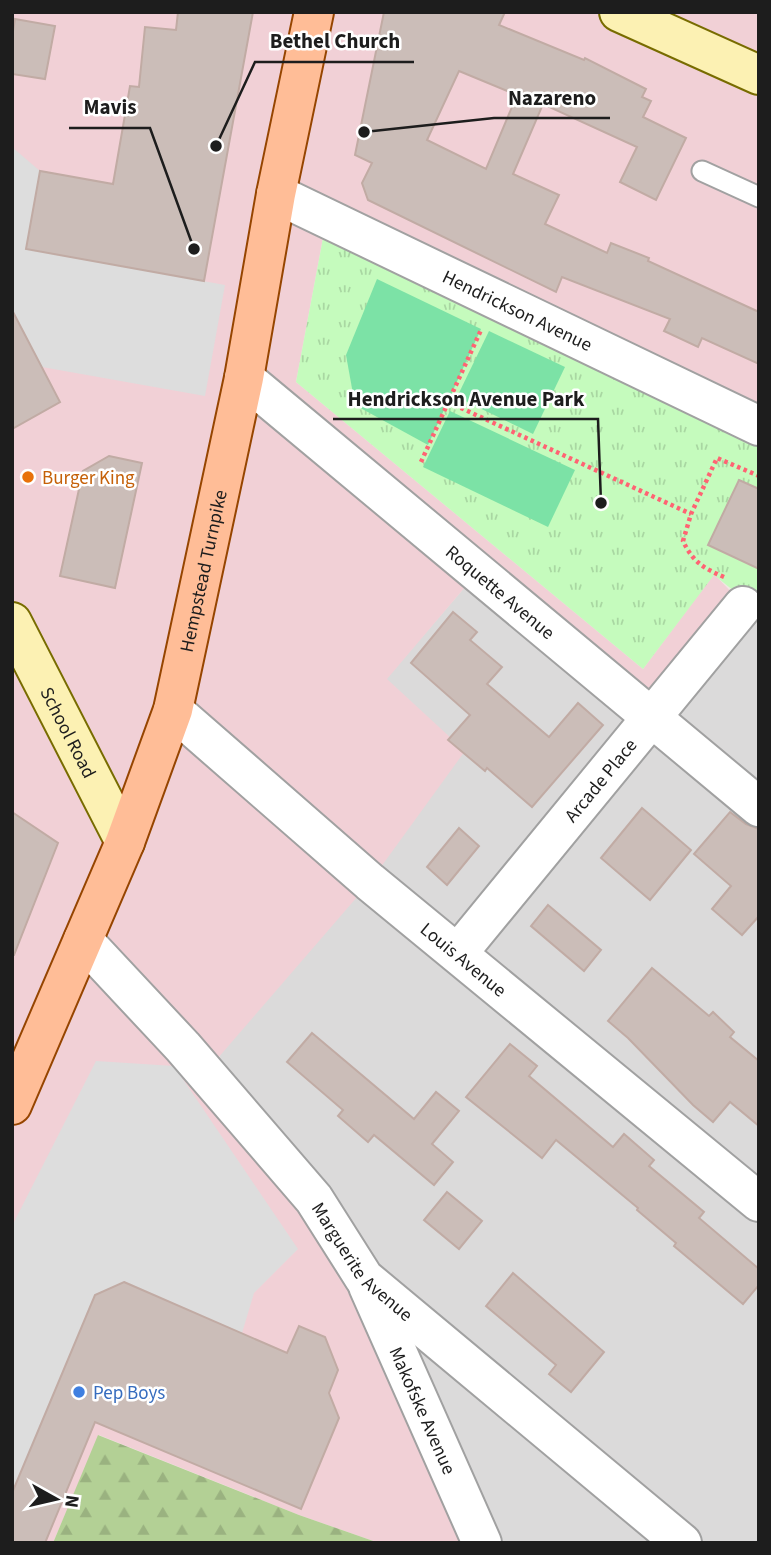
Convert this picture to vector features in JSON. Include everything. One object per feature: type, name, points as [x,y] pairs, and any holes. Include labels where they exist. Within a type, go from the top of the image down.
[{"type":"main road","name":"Hempstead Turnpike","points":[[12,1105],[125,842],[173,710],[244,379],[276,194],[314,12]]},
{"type":"main road","points":[[619,12],[759,75]]},
{"type":"main road","name":"School Road","points":[[12,622],[125,842]]},
{"type":"street","name":"Hendrickson Avenue","points":[[276,194],[759,426]]},
{"type":"street","name":"Roquette Avenue","points":[[244,379],[759,807]]},
{"type":"street","name":"Arcade Place","points":[[458,953],[652,718],[738,593]]},
{"type":"street","name":"Louis Avenue","points":[[173,710],[370,882],[759,1202]]},
{"type":"street","name":"Marguerite Avenue","points":[[83,940],[183,1047],[314,1199],[364,1278],[682,1543]]},
{"type":"street","name":"Makofske Avenue","points":[[364,1278],[482,1543]]},
{"type":"lane","points":[[702,171],[759,197]]},
{"type":"path","points":[[421,462],[495,300]]},
{"type":"path","points":[[448,402],[691,514]]},
{"type":"path","points":[[738,593],[691,557],[683,541],[691,514],[717,458],[759,475]]},
{"type":"shaded area","points":[[12,12],[759,12],[759,432],[323,238],[296,382],[643,669],[714,574],[758,620],[652,718],[477,573],[387,679],[465,751],[370,882],[205,1073],[364,1278],[482,1543],[379,1543],[299,1515],[99,1435],[53,1543],[12,1543]]},
{"type":"shaded area","points":[[12,147],[40,171],[26,249],[225,285],[205,396],[42,367],[12,311]]},
{"type":"shaded area","points":[[477,573],[658,713],[759,619],[759,1543],[482,1543],[205,1073],[219,1058],[386,679]]},
{"type":"shaded area","points":[[96,1061],[174,1066],[298,1249],[254,1293],[242,1333],[124,1282],[95,1295],[12,1493],[12,1226]]},
{"type":"green space","points":[[351,228],[759,432],[759,611],[714,575],[643,669],[296,382],[323,238]]},
{"type":"green space","points":[[377,279],[481,329],[428,445],[355,405],[346,355]]},
{"type":"green space","points":[[489,331],[565,367],[533,434],[457,397]]},
{"type":"green space","points":[[450,411],[575,470],[548,527],[423,467]]},
{"type":"green space","points":[[98,1435],[299,1515],[379,1543],[53,1543]]},
{"type":"building","points":[[178,12],[253,12],[204,281],[26,249],[40,171],[113,184],[130,86],[139,87],[145,27],[176,30]]},
{"type":"building","points":[[384,12],[505,12],[499,25],[584,60],[585,58],[646,89],[642,97],[651,101],[643,117],[686,138],[656,200],[620,182],[637,147],[543,104],[513,174],[559,195],[545,224],[607,253],[611,243],[649,258],[648,261],[759,312],[759,364],[702,338],[698,347],[664,331],[670,319],[562,277],[556,292],[368,200],[362,183],[372,163],[355,155]],"holes":[[[459,71],[517,95],[486,169],[427,140]]]},
{"type":"building","points":[[15,19],[55,26],[45,79],[12,74]]},
{"type":"building","points":[[12,310],[60,402],[12,429]]},
{"type":"building","points":[[109,456],[142,463],[115,588],[60,576],[83,471]]},
{"type":"building","points":[[739,480],[759,489],[759,569],[708,545]]},
{"type":"building","points":[[453,612],[477,632],[470,640],[502,667],[487,684],[549,737],[578,703],[603,725],[532,807],[487,768],[485,771],[448,740],[470,715],[411,663]]},
{"type":"building","points":[[642,808],[691,850],[650,900],[601,858]]},
{"type":"building","points":[[12,812],[58,843],[14,955],[12,955]]},
{"type":"building","points":[[730,812],[746,824],[759,829],[759,916],[742,935],[712,909],[731,886],[694,854]]},
{"type":"building","points":[[459,828],[479,846],[447,885],[427,867]]},
{"type":"building","points":[[548,905],[601,950],[584,971],[531,926]]},
{"type":"building","points":[[652,968],[709,1016],[713,1012],[734,1032],[730,1037],[759,1061],[759,1126],[730,1102],[713,1122],[608,1021]]},
{"type":"building","points":[[312,1033],[414,1119],[436,1092],[459,1111],[432,1144],[453,1162],[434,1185],[374,1135],[368,1142],[338,1116],[343,1110],[287,1062]]},
{"type":"building","points":[[510,1044],[537,1066],[529,1076],[613,1147],[624,1134],[654,1160],[649,1166],[704,1212],[699,1218],[759,1269],[759,1285],[743,1304],[674,1246],[676,1243],[637,1210],[638,1208],[556,1140],[542,1158],[466,1097]]},
{"type":"building","points":[[447,1192],[482,1221],[459,1249],[424,1220]]},
{"type":"building","points":[[513,1273],[604,1352],[571,1392],[549,1374],[556,1365],[486,1306]]},
{"type":"building","points":[[124,1282],[287,1353],[299,1326],[325,1337],[338,1370],[329,1393],[339,1418],[301,1509],[95,1422],[45,1543],[12,1543],[12,1493],[95,1295]]},
{"type":"place","name":"Nazareno","points":[[364,132]]},
{"type":"place","name":"Bethel Church","points":[[216,146]]},
{"type":"place","name":"Mavis","points":[[194,249]]},
{"type":"place","name":"Burger King","points":[[28,477]]},
{"type":"place","name":"Hendrickson Avenue Park","points":[[601,503]]},
{"type":"place","name":"Pep Boys","points":[[79,1392]]}]
